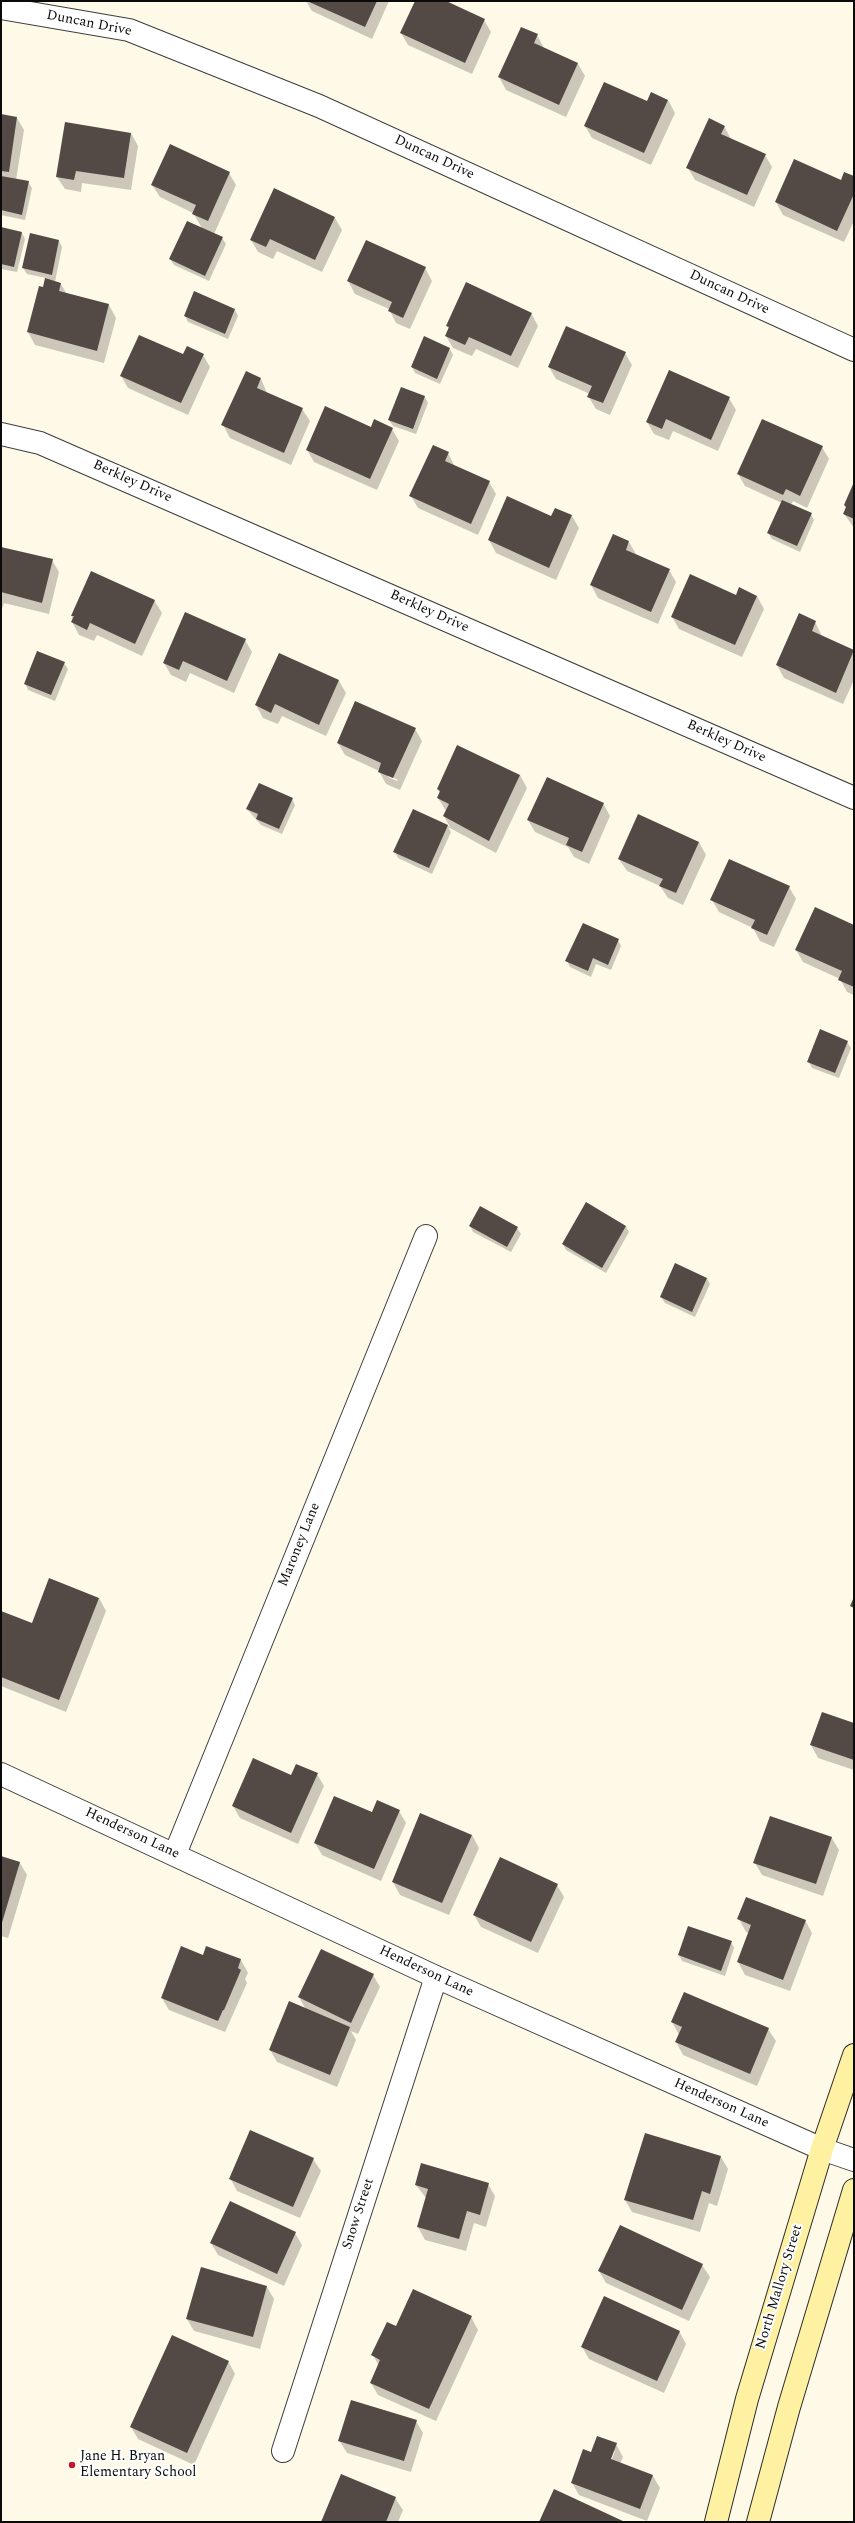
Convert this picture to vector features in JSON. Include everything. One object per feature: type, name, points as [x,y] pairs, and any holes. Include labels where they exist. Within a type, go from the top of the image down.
[{"type":"main road","name":"North Mallory Street","points":[[716,2522],[747,2399],[822,2149],[854,2055]]},
{"type":"main road","points":[[758,2522],[789,2407],[854,2190]]},
{"type":"street","name":"Duncan Drive","points":[[1,8],[129,30],[305,100],[854,350]]},
{"type":"street","name":"Berkley Drive","points":[[1,434],[40,443],[854,798]]},
{"type":"street","name":"Maroney Lane","points":[[175,1854],[426,1236]]},
{"type":"street","name":"Henderson Lane","points":[[1,1774],[436,1977],[822,2149],[854,2160]]},
{"type":"street","name":"Snow Street","points":[[283,2451],[436,1977]]},
{"type":"building","points":[[307,1],[377,1],[365,27]]},
{"type":"building","points":[[415,1],[446,1],[485,19],[465,63],[400,33]]},
{"type":"building","points":[[521,27],[538,34],[534,43],[578,63],[559,105],[498,77]]},
{"type":"building","points":[[604,82],[647,101],[651,92],[668,100],[644,153],[584,126]]},
{"type":"building","points":[[1,114],[17,117],[9,172],[1,171]]},
{"type":"building","points":[[709,118],[725,126],[721,134],[766,154],[747,195],[686,168]]},
{"type":"building","points":[[65,122],[131,133],[124,178],[76,171],[74,180],[56,177]]},
{"type":"building","points":[[170,144],[230,172],[208,221],[192,214],[196,205],[151,185]]},
{"type":"building","points":[[794,159],[841,180],[844,172],[854,176],[854,194],[837,231],[775,202]]},
{"type":"building","points":[[1,176],[29,181],[22,215],[1,210]]},
{"type":"building","points":[[274,188],[335,217],[315,260],[270,239],[266,247],[250,240]]},
{"type":"building","points":[[187,221],[223,237],[205,276],[169,259]]},
{"type":"building","points":[[1,227],[22,232],[14,267],[1,264]]},
{"type":"building","points":[[30,233],[59,240],[52,275],[22,268]]},
{"type":"building","points":[[366,240],[426,267],[403,318],[388,311],[392,302],[347,281]]},
{"type":"building","points":[[45,278],[61,283],[59,291],[109,304],[97,351],[27,332],[39,286],[43,287]]},
{"type":"building","points":[[466,282],[532,313],[511,356],[469,337],[465,345],[445,336],[449,327],[446,326]]},
{"type":"building","points":[[194,291],[235,309],[225,334],[184,316]]},
{"type":"building","points":[[566,326],[626,352],[603,403],[587,397],[592,386],[548,367]]},
{"type":"building","points":[[139,335],[183,354],[187,346],[204,354],[181,403],[120,376]]},
{"type":"building","points":[[424,336],[450,348],[437,379],[411,367]]},
{"type":"building","points":[[669,370],[730,397],[711,440],[666,419],[662,429],[646,422]]},
{"type":"building","points":[[246,371],[261,378],[257,388],[303,408],[284,453],[221,425]]},
{"type":"building","points":[[401,387],[425,396],[413,429],[388,420]]},
{"type":"building","points":[[325,406],[371,427],[374,419],[393,428],[370,479],[306,450]]},
{"type":"building","points":[[762,419],[823,446],[800,496],[786,489],[783,495],[737,474]]},
{"type":"building","points":[[433,445],[449,452],[445,461],[490,481],[471,524],[409,496]]},
{"type":"building","points":[[854,482],[854,519],[843,514],[846,507],[844,505]]},
{"type":"building","points":[[507,496],[551,516],[555,508],[572,515],[549,568],[488,540]]},
{"type":"building","points":[[782,500],[812,513],[797,546],[767,533]]},
{"type":"building","points":[[613,534],[629,541],[626,550],[670,569],[651,612],[590,585]]},
{"type":"building","points":[[1,547],[53,559],[42,603],[1,592]]},
{"type":"building","points":[[91,571],[155,600],[135,644],[90,623],[87,630],[71,622],[74,616],[71,616]]},
{"type":"building","points":[[690,574],[736,595],[739,587],[757,596],[735,645],[671,617]]},
{"type":"building","points":[[185,612],[246,639],[227,681],[183,661],[179,670],[163,663]]},
{"type":"building","points":[[799,613],[816,621],[812,631],[854,650],[836,693],[776,665]]},
{"type":"building","points":[[37,651],[65,662],[51,695],[24,684]]},
{"type":"building","points":[[279,653],[339,680],[319,725],[275,704],[271,713],[255,705]]},
{"type":"building","points":[[355,701],[416,728],[393,778],[378,772],[381,763],[337,743]]},
{"type":"building","points":[[457,745],[520,775],[489,841],[443,816],[449,804],[437,798],[440,791],[437,789]]},
{"type":"building","points":[[547,777],[604,803],[582,852],[566,845],[569,838],[527,820]]},
{"type":"building","points":[[259,783],[293,798],[279,829],[256,819],[258,814],[246,809]]},
{"type":"building","points":[[413,809],[448,825],[429,868],[393,852]]},
{"type":"building","points":[[638,814],[699,842],[676,893],[659,886],[663,879],[618,859]]},
{"type":"building","points":[[729,859],[790,886],[767,935],[751,928],[755,920],[710,900]]},
{"type":"building","points":[[815,907],[854,925],[854,987],[838,980],[842,971],[795,950]]},
{"type":"building","points":[[583,923],[619,939],[608,965],[593,958],[588,971],[565,961]]},
{"type":"building","points":[[820,1029],[848,1041],[835,1073],[807,1062]]},
{"type":"building","points":[[586,1202],[626,1226],[602,1268],[562,1244]]},
{"type":"building","points":[[480,1206],[518,1227],[507,1247],[469,1226]]},
{"type":"building","points":[[675,1263],[707,1278],[692,1312],[660,1297]]},
{"type":"building","points":[[49,1578],[99,1598],[59,1700],[1,1677],[1,1611],[32,1623]]},
{"type":"building","points":[[854,1597],[854,1608],[850,1606]]},
{"type":"building","points":[[822,1712],[854,1723],[854,1760],[810,1745]]},
{"type":"building","points":[[253,1758],[291,1775],[296,1764],[318,1773],[291,1833],[232,1806]]},
{"type":"building","points":[[334,1796],[372,1812],[377,1800],[400,1810],[374,1869],[314,1843]]},
{"type":"building","points":[[420,1813],[472,1835],[442,1903],[392,1882]]},
{"type":"building","points":[[770,1816],[832,1837],[816,1884],[753,1863]]},
{"type":"building","points":[[1,1856],[20,1862],[1,1926]]},
{"type":"building","points":[[500,1857],[558,1884],[531,1942],[473,1915]]},
{"type":"building","points":[[746,1897],[806,1920],[783,1980],[737,1962],[751,1925],[737,1919]]},
{"type":"building","points":[[688,1926],[732,1941],[721,1971],[678,1955]]},
{"type":"building","points":[[181,1946],[203,1955],[206,1946],[241,1959],[238,1968],[241,1970],[218,2021],[161,1998]]},
{"type":"building","points":[[321,1949],[374,1974],[351,2023],[298,1997]]},
{"type":"building","points":[[684,1992],[769,2028],[750,2074],[675,2042],[682,2027],[671,2022]]},
{"type":"building","points":[[289,2001],[350,2027],[330,2075],[269,2050]]},
{"type":"building","points":[[250,2130],[314,2158],[293,2207],[229,2179]]},
{"type":"building","points":[[645,2133],[721,2156],[710,2194],[702,2191],[693,2220],[624,2200]]},
{"type":"building","points":[[421,2163],[489,2183],[480,2215],[467,2211],[459,2239],[417,2227],[428,2189],[415,2185]]},
{"type":"building","points":[[230,2201],[296,2232],[277,2274],[210,2243]]},
{"type":"building","points":[[620,2225],[703,2264],[682,2310],[598,2271]]},
{"type":"building","points":[[201,2267],[267,2286],[253,2337],[186,2319]]},
{"type":"building","points":[[413,2289],[472,2316],[429,2409],[370,2383],[380,2360],[371,2355],[387,2322],[396,2326]]},
{"type":"building","points":[[604,2296],[680,2331],[657,2381],[581,2347]]},
{"type":"building","points":[[172,2335],[229,2361],[187,2453],[130,2427]]},
{"type":"building","points":[[351,2400],[417,2420],[404,2461],[338,2441]]},
{"type":"building","points":[[597,2436],[617,2443],[611,2459],[653,2475],[640,2509],[571,2483],[583,2449],[591,2452]]},
{"type":"building","points":[[341,2474],[396,2497],[386,2522],[321,2522]]},
{"type":"building","points":[[554,2489],[625,2522],[539,2522]]},
{"type":"place","name":"Jane H. Bryan Elementary School","points":[[72,2465]]}]
